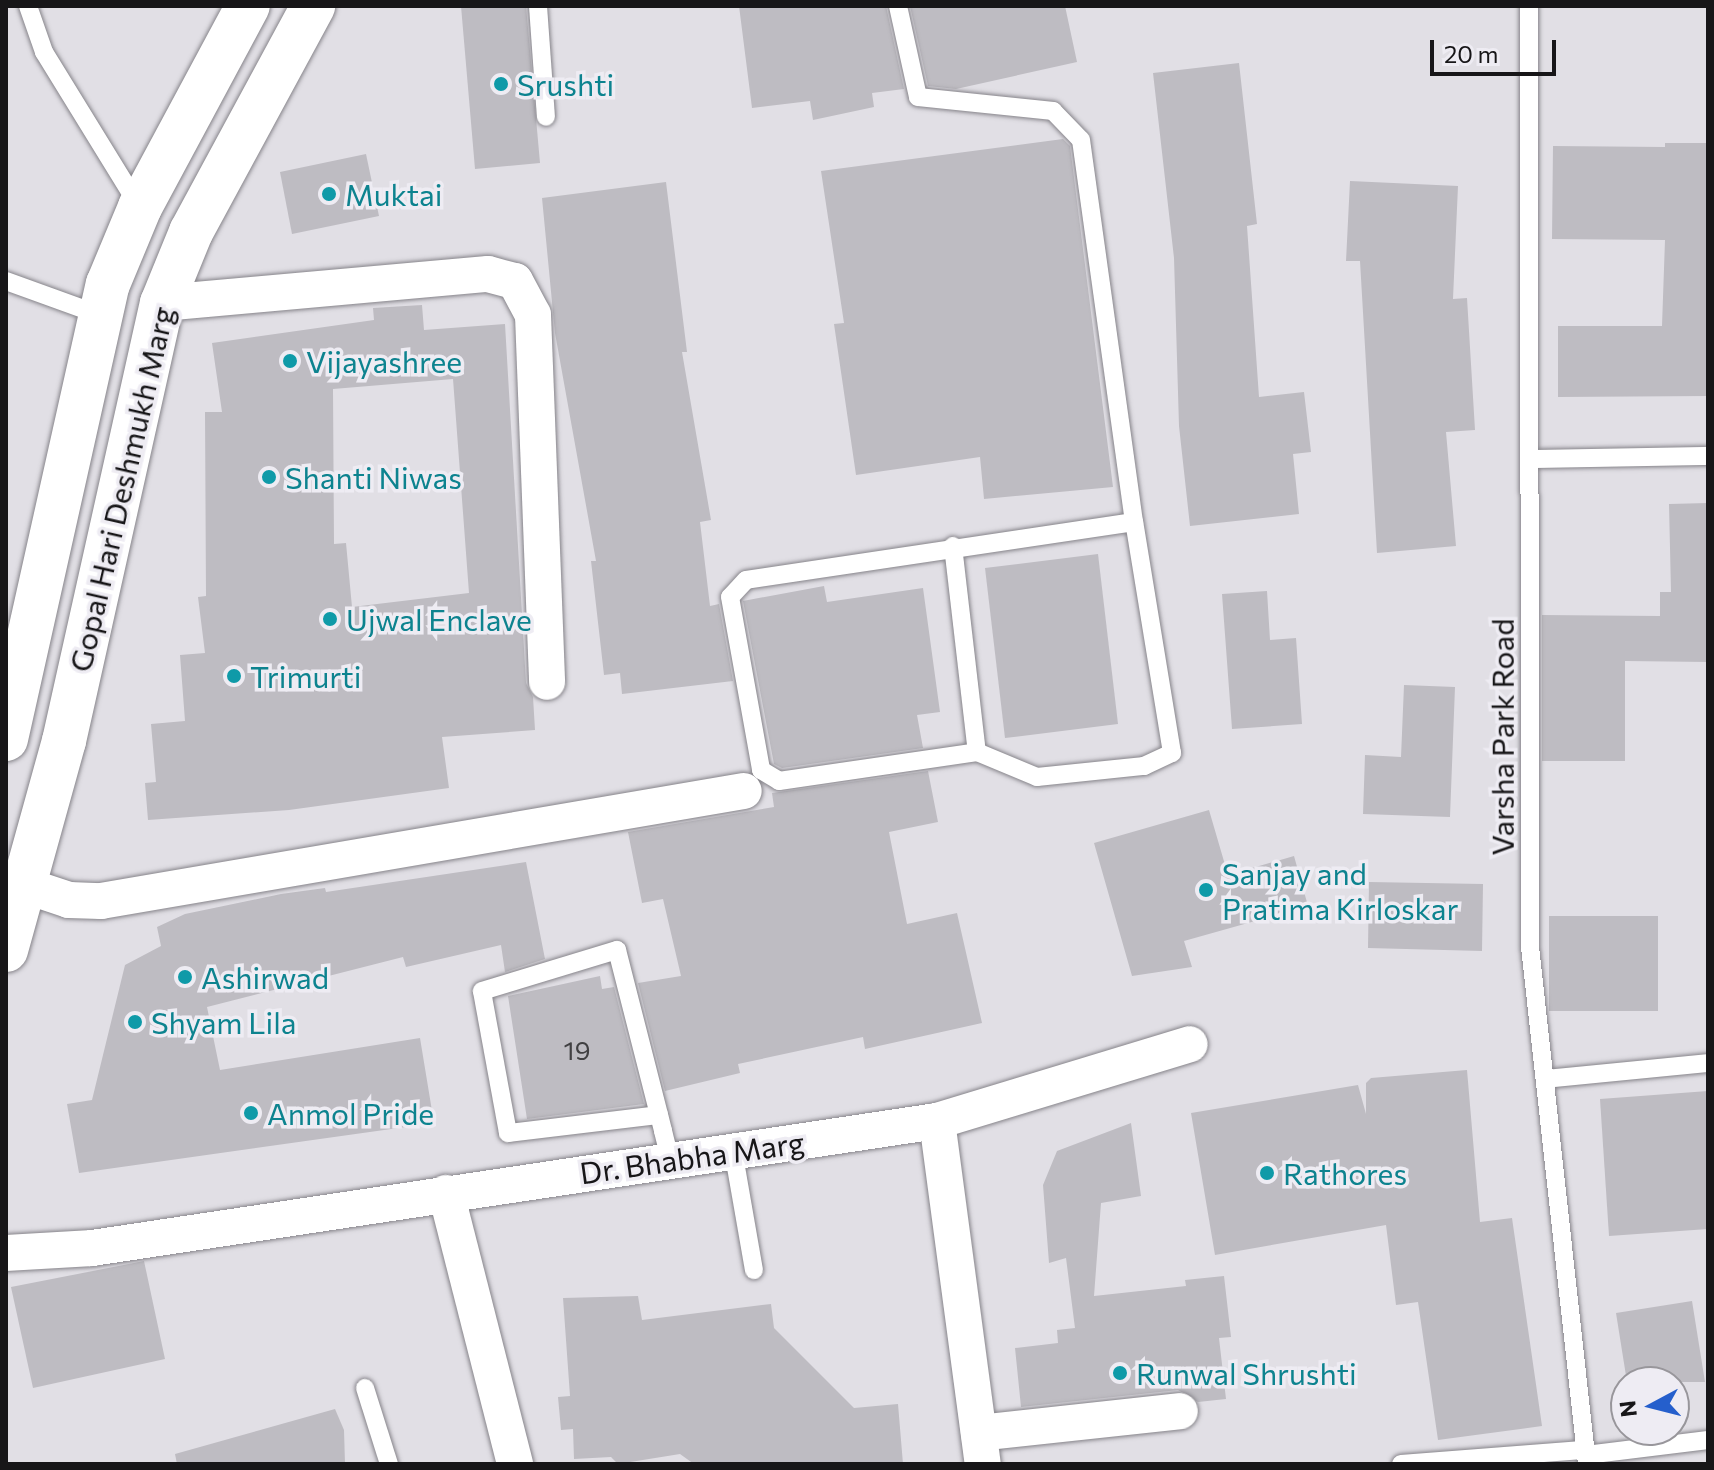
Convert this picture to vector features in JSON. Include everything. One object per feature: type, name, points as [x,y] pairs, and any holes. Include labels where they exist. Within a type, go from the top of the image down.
[{"type":"main road","name":"Gopal Hari Deshmukh Marg","points":[[6,739],[100,315],[140,207],[248,6]]},
{"type":"main road","name":"Gopal Hari Deshmukh Marg","points":[[6,950],[64,741],[162,303],[179,258],[313,6]]},
{"type":"main road","points":[[122,249],[179,258]]},
{"type":"street","points":[[162,303],[488,274],[515,281],[533,315],[547,682]]},
{"type":"street","points":[[24,885],[69,900],[101,901],[744,791]]},
{"type":"street","name":"Dr. Bhabha Marg","points":[[6,1253],[92,1248],[937,1121],[1190,1044]]},
{"type":"street","points":[[937,1121],[981,1448],[1180,1411]]},
{"type":"street","points":[[446,1193],[515,1464]]},
{"type":"lane","points":[[28,6],[44,52],[140,207]]},
{"type":"lane","points":[[538,6],[546,117]]},
{"type":"lane","points":[[898,6],[918,97],[1053,111],[1081,140],[1134,522],[1172,753],[1144,766],[1037,777],[977,752],[779,781],[761,770],[730,597],[746,580],[953,546],[1134,522]]},
{"type":"lane","name":"Varsha Park Road","points":[[1529,6],[1530,947],[1586,1457]]},
{"type":"lane","points":[[6,281],[100,315]]},
{"type":"lane","points":[[1530,459],[1708,456]]},
{"type":"lane","points":[[953,546],[977,752]]},
{"type":"lane","points":[[659,1115],[508,1133],[482,991],[617,950],[659,1115],[670,1160]]},
{"type":"lane","points":[[1545,1079],[1708,1063]]},
{"type":"lane","points":[[733,1150],[754,1270]]},
{"type":"lane","points":[[365,1388],[389,1464]]},
{"type":"lane","points":[[1401,1464],[1586,1457],[1708,1440]]},
{"type":"building","name":"Srushti","points":[[461,6],[526,6],[540,163],[475,169]]},
{"type":"building","points":[[739,6],[886,6],[904,89],[872,93],[874,107],[813,120],[810,101],[752,108]]},
{"type":"building","points":[[910,6],[1065,6],[1077,62],[956,89],[928,86]]},
{"type":"building","points":[[1239,63],[1257,224],[1247,226],[1259,397],[1304,392],[1311,452],[1293,454],[1299,514],[1190,526],[1179,426],[1174,258],[1153,73]]},
{"type":"building","points":[[1063,139],[1070,146],[1113,487],[984,499],[980,457],[856,475],[834,324],[844,323],[821,171]]},
{"type":"building","points":[[1665,143],[1708,143],[1708,396],[1558,397],[1558,326],[1662,326],[1665,240],[1552,239],[1553,146],[1665,147]]},
{"type":"building","name":"Muktai","points":[[366,154],[379,216],[292,234],[280,172]]},
{"type":"building","points":[[1350,181],[1458,186],[1453,299],[1467,298],[1475,430],[1446,432],[1456,546],[1377,553],[1360,261],[1346,261]]},
{"type":"building","points":[[666,182],[687,352],[682,352],[711,520],[700,522],[710,606],[719,604],[733,681],[622,694],[620,673],[604,675],[591,561],[596,561],[555,333],[542,198]]},
{"type":"building","points":[[422,305],[424,330],[505,324],[526,683],[533,697],[535,730],[442,737],[449,788],[289,810],[148,820],[145,783],[156,782],[151,724],[185,721],[180,655],[205,653],[198,597],[206,596],[205,412],[222,412],[212,343],[374,320],[373,308]],"holes":[[[453,379],[469,593],[352,607],[346,543],[334,544],[333,389]]]},
{"type":"building","points":[[1708,503],[1708,662],[1625,661],[1625,761],[1542,761],[1542,615],[1660,616],[1660,592],[1671,592],[1669,504]]},
{"type":"building","points":[[1098,554],[1118,724],[1005,738],[985,568]]},
{"type":"building","points":[[824,586],[827,602],[923,588],[940,712],[917,715],[923,748],[782,768],[774,764],[743,601]]},
{"type":"building","points":[[1267,591],[1270,640],[1296,638],[1302,724],[1232,729],[1222,594]]},
{"type":"building","points":[[1404,685],[1455,687],[1450,817],[1363,814],[1365,755],[1401,757]]},
{"type":"building","points":[[928,771],[938,822],[889,832],[907,924],[957,913],[982,1023],[865,1049],[863,1037],[738,1064],[740,1073],[665,1091],[638,983],[681,976],[663,899],[642,903],[628,832],[774,807],[772,793]]},
{"type":"building","name":"Sanjay and Pratima Kirloskar","points":[[1209,810],[1228,875],[1294,856],[1308,906],[1184,941],[1192,967],[1132,976],[1094,843]]},
{"type":"building","points":[[526,862],[545,959],[505,972],[501,945],[406,967],[403,957],[207,1007],[220,1070],[420,1038],[434,1123],[79,1173],[67,1104],[92,1100],[125,965],[161,946],[157,927],[185,914],[281,894],[325,888],[326,892]]},
{"type":"building","points":[[1369,882],[1483,884],[1482,951],[1368,948]]},
{"type":"building","points":[[1549,916],[1658,916],[1658,1011],[1549,1011]]},
{"type":"building","points":[[600,976],[602,989],[614,987],[644,1104],[527,1119],[508,996]]},
{"type":"building","points":[[1467,1070],[1480,1222],[1512,1218],[1542,1426],[1438,1440],[1418,1302],[1396,1305],[1386,1225],[1215,1255],[1191,1113],[1358,1085],[1366,1114],[1366,1083],[1371,1078]]},
{"type":"building","points":[[1708,1091],[1708,1229],[1609,1236],[1600,1099]]},
{"type":"building","name":"Runwal Shrushti","points":[[1131,1123],[1141,1196],[1101,1203],[1094,1296],[1186,1286],[1185,1280],[1224,1276],[1231,1337],[1219,1338],[1226,1399],[1198,1402],[1178,1390],[1021,1407],[1015,1348],[1058,1343],[1057,1330],[1075,1328],[1066,1258],[1049,1263],[1043,1185],[1057,1151]]},
{"type":"building","points":[[144,1261],[165,1359],[33,1388],[11,1287]]},
{"type":"building","points":[[638,1296],[642,1320],[771,1304],[774,1328],[854,1408],[898,1404],[903,1464],[694,1464],[680,1454],[618,1464],[611,1457],[574,1459],[573,1429],[561,1430],[558,1397],[570,1396],[563,1298]]},
{"type":"building","points":[[1692,1301],[1705,1382],[1690,1382],[1690,1366],[1624,1366],[1616,1313]]},
{"type":"building","points":[[335,1409],[344,1430],[345,1464],[177,1464],[175,1454]]},
{"type":"place","name":"Srushti","points":[[501,84]]},
{"type":"place","name":"Muktai","points":[[329,194]]},
{"type":"place","name":"Vijayashree","points":[[290,361]]},
{"type":"place","name":"Shanti Niwas","points":[[269,477]]},
{"type":"place","name":"Ujwal Enclave","points":[[330,619]]},
{"type":"place","name":"Trimurti","points":[[234,676]]},
{"type":"place","name":"Sanjay and Pratima Kirloskar","points":[[1206,890]]},
{"type":"place","name":"Ashirwad","points":[[185,977]]},
{"type":"place","name":"Shyam Lila","points":[[135,1022]]},
{"type":"place","name":"Anmol Pride","points":[[251,1113]]},
{"type":"place","name":"Rathores","points":[[1267,1173]]},
{"type":"place","name":"Runwal Shrushti","points":[[1120,1373]]}]
